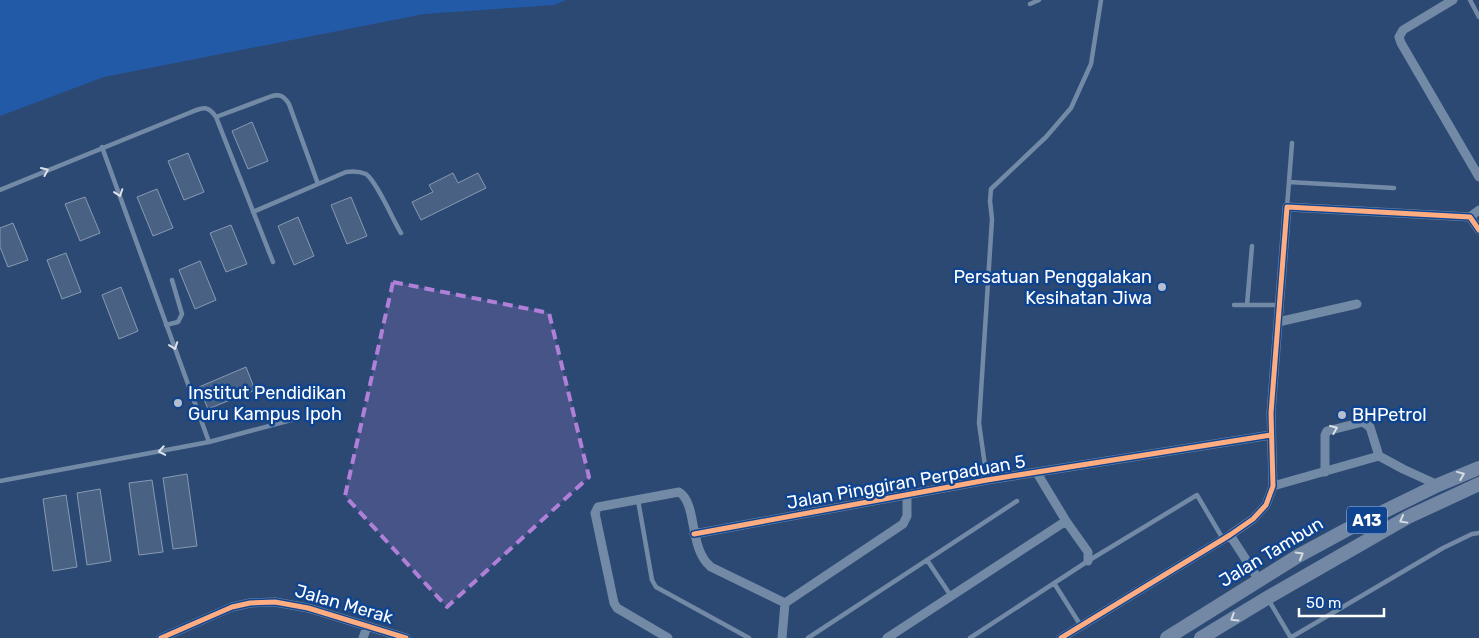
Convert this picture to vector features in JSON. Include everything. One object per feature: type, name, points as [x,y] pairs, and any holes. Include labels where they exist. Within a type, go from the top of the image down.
[{"type":"main road","name":"Jalan Tambun","points":[[1169,638],[1298,556],[1438,485],[1479,468]]},
{"type":"main road","name":"Jalan Tambun","points":[[1201,638],[1408,517],[1479,484]]},
{"type":"main road","points":[[1259,580],[1266,588],[1276,587],[1367,540]]},
{"type":"main road","points":[[1169,638],[1207,620],[1238,601],[1249,597],[1267,598]]},
{"type":"street","points":[[1454,0],[1403,30],[1399,37],[1479,177]]},
{"type":"street","points":[[1061,638],[1226,538],[1253,519],[1266,505],[1273,486],[1271,435],[1287,207],[1470,217],[1479,210]]},
{"type":"street","points":[[1470,217],[1479,230]]},
{"type":"street","points":[[1278,322],[1357,304]]},
{"type":"street","points":[[1325,472],[1325,435],[1330,429],[1363,422],[1370,428],[1379,456],[1438,485]]},
{"type":"street","name":"Jalan Pinggiran Perpaduan 5","points":[[694,534],[987,480],[1271,435]]},
{"type":"street","points":[[1273,486],[1379,456]]},
{"type":"street","points":[[1036,472],[1066,521],[1088,552],[1088,561]]},
{"type":"street","points":[[668,638],[617,608],[612,596],[596,510],[598,507],[680,492],[688,501],[694,534],[701,556],[711,567],[784,603]]},
{"type":"street","points":[[784,603],[903,524],[907,516],[907,495]]},
{"type":"street","points":[[887,638],[901,634],[951,596],[1066,521]]},
{"type":"street","points":[[1226,538],[1259,580]]},
{"type":"street","name":"Jalan Merak","points":[[161,638],[232,607],[250,603],[275,602],[308,608],[406,638]]},
{"type":"street","points":[[782,638],[784,603]]},
{"type":"street","points":[[363,638],[367,627]]},
{"type":"lane","points":[[1030,4],[1039,0]]},
{"type":"lane","points":[[987,480],[979,423],[992,219],[991,189],[1046,136],[1071,108],[1091,64],[1101,0]]},
{"type":"lane","points":[[1470,0],[1479,18]]},
{"type":"lane","points":[[216,117],[278,94],[282,96],[289,104],[318,184]]},
{"type":"lane","points":[[0,190],[102,147],[204,108],[211,110],[216,117],[273,262]]},
{"type":"lane","points":[[1287,207],[1292,143]]},
{"type":"lane","points":[[102,147],[210,442]]},
{"type":"lane","points":[[253,212],[346,172],[354,171],[363,173],[374,183],[401,233]]},
{"type":"lane","points":[[1289,182],[1394,188]]},
{"type":"lane","points":[[1247,305],[1252,246]]},
{"type":"lane","points":[[166,325],[178,322],[182,314],[172,280]]},
{"type":"lane","points":[[1234,306],[1279,305]]},
{"type":"lane","points":[[0,481],[210,442],[295,419]]},
{"type":"lane","points":[[970,638],[1088,561],[1197,495],[1226,538]]},
{"type":"lane","points":[[638,500],[652,580],[656,588],[749,638]]},
{"type":"lane","points":[[808,638],[1017,501]]},
{"type":"lane","points":[[1267,598],[1290,638],[1443,548],[1472,534],[1479,533]]},
{"type":"lane","points":[[927,560],[951,596]]},
{"type":"lane","points":[[1054,583],[1081,626]]},
{"type":"highlighted area","points":[[393,282],[549,313],[589,477],[447,607],[345,496]]},
{"type":"shaded area","points":[[0,0],[566,0],[554,5],[424,14],[104,77],[0,116]]},
{"type":"building","points":[[252,122],[268,161],[248,169],[232,131]]},
{"type":"building","points":[[188,153],[204,192],[184,200],[168,161]]},
{"type":"building","points":[[453,173],[458,183],[478,173],[486,188],[421,220],[412,202],[433,192],[429,185]]},
{"type":"building","points":[[157,189],[173,228],[153,236],[137,197]]},
{"type":"building","points":[[85,197],[100,233],[80,241],[65,204]]},
{"type":"building","points":[[351,197],[367,236],[347,244],[331,205]]},
{"type":"building","points":[[298,217],[314,256],[294,265],[278,226]]},
{"type":"building","points":[[13,223],[28,260],[8,267],[0,247],[0,228]]},
{"type":"building","points":[[231,225],[247,264],[226,272],[210,233]]},
{"type":"building","points":[[66,253],[81,292],[62,299],[47,260]]},
{"type":"building","points":[[200,261],[216,300],[195,309],[179,270]]},
{"type":"building","points":[[121,287],[138,331],[119,339],[102,295]]},
{"type":"building","points":[[246,367],[255,390],[208,409],[199,387]]},
{"type":"building","points":[[187,474],[197,546],[173,549],[163,478]]},
{"type":"building","points":[[152,480],[163,552],[139,555],[129,483]]},
{"type":"building","points":[[100,489],[111,561],[87,565],[77,493]]},
{"type":"building","points":[[66,495],[77,567],[53,571],[43,499]]},
{"type":"cycle path","points":[[1061,638],[1230,535],[1253,519],[1266,505],[1273,486],[1271,413],[1287,207],[1470,217],[1479,230]]},
{"type":"cycle path","points":[[694,534],[987,480],[1271,435]]},
{"type":"cycle path","points":[[161,638],[232,607],[250,603],[275,602],[308,608],[406,638]]},
{"type":"place","name":"Persatuan Penggalakan Kesihatan Jiwa","points":[[1162,287]]},
{"type":"place","name":"Institut Pendidikan Guru Kampus Ipoh","points":[[178,403]]},
{"type":"place","name":"BHPetrol","points":[[1342,415]]}]
